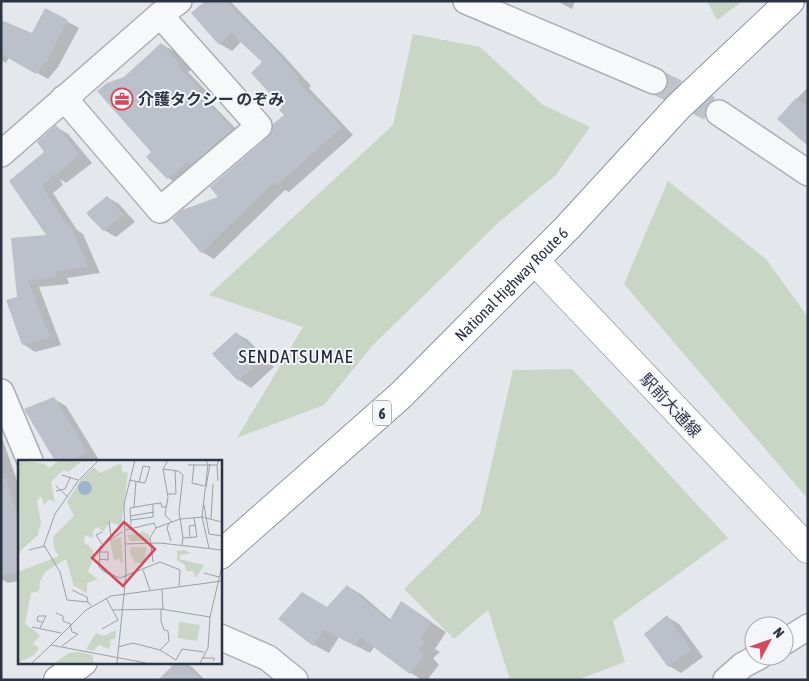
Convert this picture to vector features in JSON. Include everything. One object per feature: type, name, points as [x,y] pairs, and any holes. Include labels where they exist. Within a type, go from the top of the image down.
[{"type":"main road","name":"National Highway Route 6","points":[[221,554],[400,396],[535,261],[678,108],[790,1]]},
{"type":"main road","name":"駅前大通線","points":[[535,261],[808,549]]},
{"type":"main road","points":[[58,680],[80,664]]},
{"type":"street","points":[[471,2],[654,81]]},
{"type":"street","points":[[1,154],[64,98],[169,8],[259,126],[160,210],[64,98]]},
{"type":"street","points":[[719,113],[808,173]]},
{"type":"street","points":[[1,392],[30,460]]},
{"type":"street","points":[[794,636],[808,627]]},
{"type":"street","points":[[221,637],[268,658],[296,680]]},
{"type":"street","points":[[726,680],[744,664]]},
{"type":"green space","points":[[707,1],[743,1],[717,20]]},
{"type":"green space","points":[[413,34],[480,47],[543,105],[590,127],[556,175],[499,222],[373,345],[324,405],[237,438],[303,327],[209,295],[393,125]]},
{"type":"green space","points":[[668,181],[766,259],[808,317],[808,499],[624,284]]},
{"type":"green space","points":[[572,369],[728,538],[613,621],[625,662],[577,680],[510,680],[488,610],[454,639],[404,589],[480,514],[513,370]]},
{"type":"building","points":[[205,1],[226,1],[272,47],[299,78],[297,80],[342,127],[276,186],[273,183],[201,253],[172,219],[182,210],[218,197],[210,187],[268,137],[272,131],[273,124],[284,115],[279,110],[282,107],[251,73],[262,62],[231,33],[219,45],[191,13]]},
{"type":"building","points":[[45,8],[68,20],[47,61],[36,74],[1,54],[1,20],[32,33]]},
{"type":"building","points":[[161,43],[179,63],[177,65],[200,89],[197,92],[233,129],[191,165],[188,162],[167,179],[146,157],[151,152],[97,91],[107,83],[124,77]]},
{"type":"building","points":[[796,98],[808,107],[808,146],[777,119]]},
{"type":"building","points":[[56,125],[80,155],[53,177],[48,171],[51,178],[42,186],[69,228],[71,226],[88,267],[56,271],[57,277],[28,280],[50,338],[22,345],[6,300],[17,297],[11,238],[46,235],[9,181],[44,152],[37,142]]},
{"type":"building","points":[[107,196],[124,215],[103,231],[86,213]]},
{"type":"building","points":[[236,332],[263,359],[238,381],[212,354]]},
{"type":"building","points":[[54,397],[87,452],[74,460],[54,460],[24,409]]},
{"type":"building","points":[[6,478],[18,518],[18,572],[1,575],[1,479]]},
{"type":"building","points":[[347,585],[389,621],[401,601],[432,622],[420,639],[425,642],[419,649],[424,656],[410,674],[360,637],[355,646],[324,630],[313,646],[278,619],[302,592],[327,607]]},
{"type":"building","points":[[667,615],[691,650],[668,667],[644,634]]},
{"type":"building","points":[[174,664],[185,664],[202,680],[158,680]]},
{"type":"tunnel","points":[[654,81],[719,113]]},
{"type":"place","name":"介護タクシー のぞみ","points":[[122,99]]},
{"type":"district","name":"SENDATSUMAE","points":[[296,356]]}]
